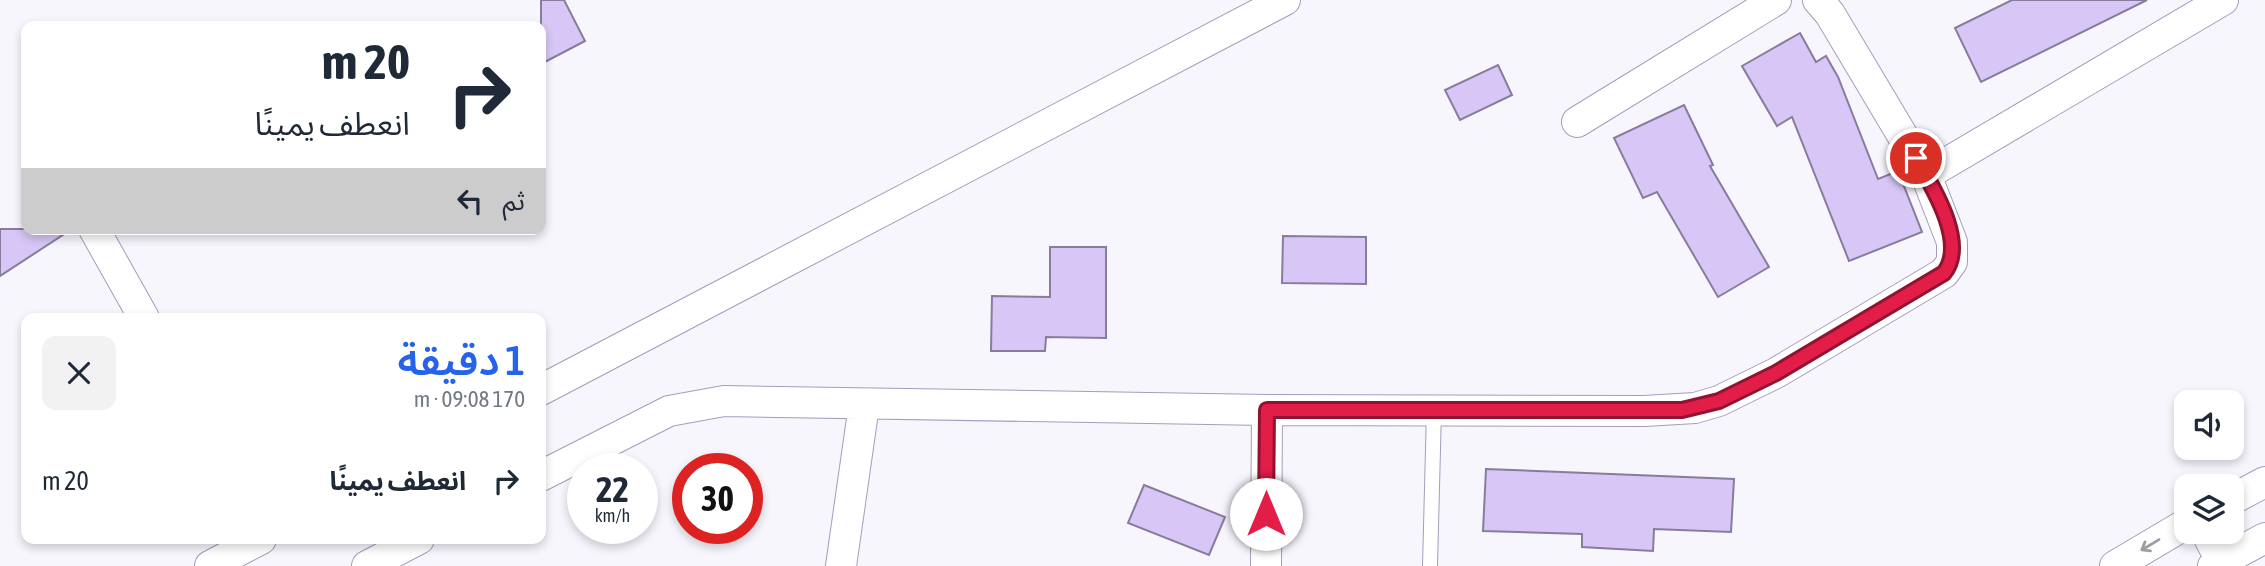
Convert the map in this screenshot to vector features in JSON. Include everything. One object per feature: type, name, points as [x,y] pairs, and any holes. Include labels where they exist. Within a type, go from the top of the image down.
[{"type":"street","points":[[546,387],[1285,0]]},
{"type":"street","points":[[1577,122],[1776,0]]},
{"type":"street","points":[[546,473],[669,411],[689,406],[757,400],[864,405],[1267,410],[1682,410],[1719,401],[1944,273],[1952,262],[1952,242],[1926,175],[1830,14],[1818,0]]},
{"type":"street","points":[[1926,175],[2223,0]]},
{"type":"street","points":[[97,235],[141,313]]},
{"type":"street","points":[[841,566],[864,405]]},
{"type":"street","points":[[1266,566],[1267,410]]},
{"type":"street","points":[[2244,493],[2265,482]]},
{"type":"street","points":[[2115,566],[2174,531]]},
{"type":"street","points":[[2210,544],[2217,563],[2265,538]]},
{"type":"street","points":[[210,566],[252,544]]},
{"type":"street","points":[[367,566],[409,544]]},
{"type":"lane","points":[[1430,566],[1434,410]]},
{"type":"building","points":[[541,0],[564,0],[585,41],[546,61],[546,21],[541,21]]},
{"type":"building","points":[[2012,0],[2147,0],[1981,82],[1955,28]]},
{"type":"building","points":[[1800,33],[1816,62],[1826,56],[1838,77],[1878,179],[1898,171],[1922,232],[1849,261],[1792,117],[1777,126],[1742,66]]},
{"type":"building","points":[[1498,65],[1512,95],[1460,120],[1445,90]]},
{"type":"building","points":[[1684,105],[1713,165],[1710,166],[1769,267],[1718,297],[1657,192],[1643,198],[1614,138]]},
{"type":"building","points":[[0,229],[21,229],[21,235],[63,235],[0,276]]},
{"type":"building","points":[[1283,236],[1366,237],[1366,284],[1282,283]]},
{"type":"building","points":[[1050,247],[1106,247],[1106,338],[1046,337],[1045,351],[991,351],[992,296],[1050,297]]},
{"type":"building","points":[[1486,469],[1734,479],[1731,532],[1654,529],[1653,551],[1582,547],[1582,534],[1483,531]]},
{"type":"building","points":[[1144,485],[1225,517],[1209,555],[1128,523]]},
{"type":"route","points":[[1266,514],[1267,410],[1682,410],[1719,401],[1776,373],[1944,273],[1949,267],[1952,262],[1952,242],[1926,175],[1916,158]]}]
